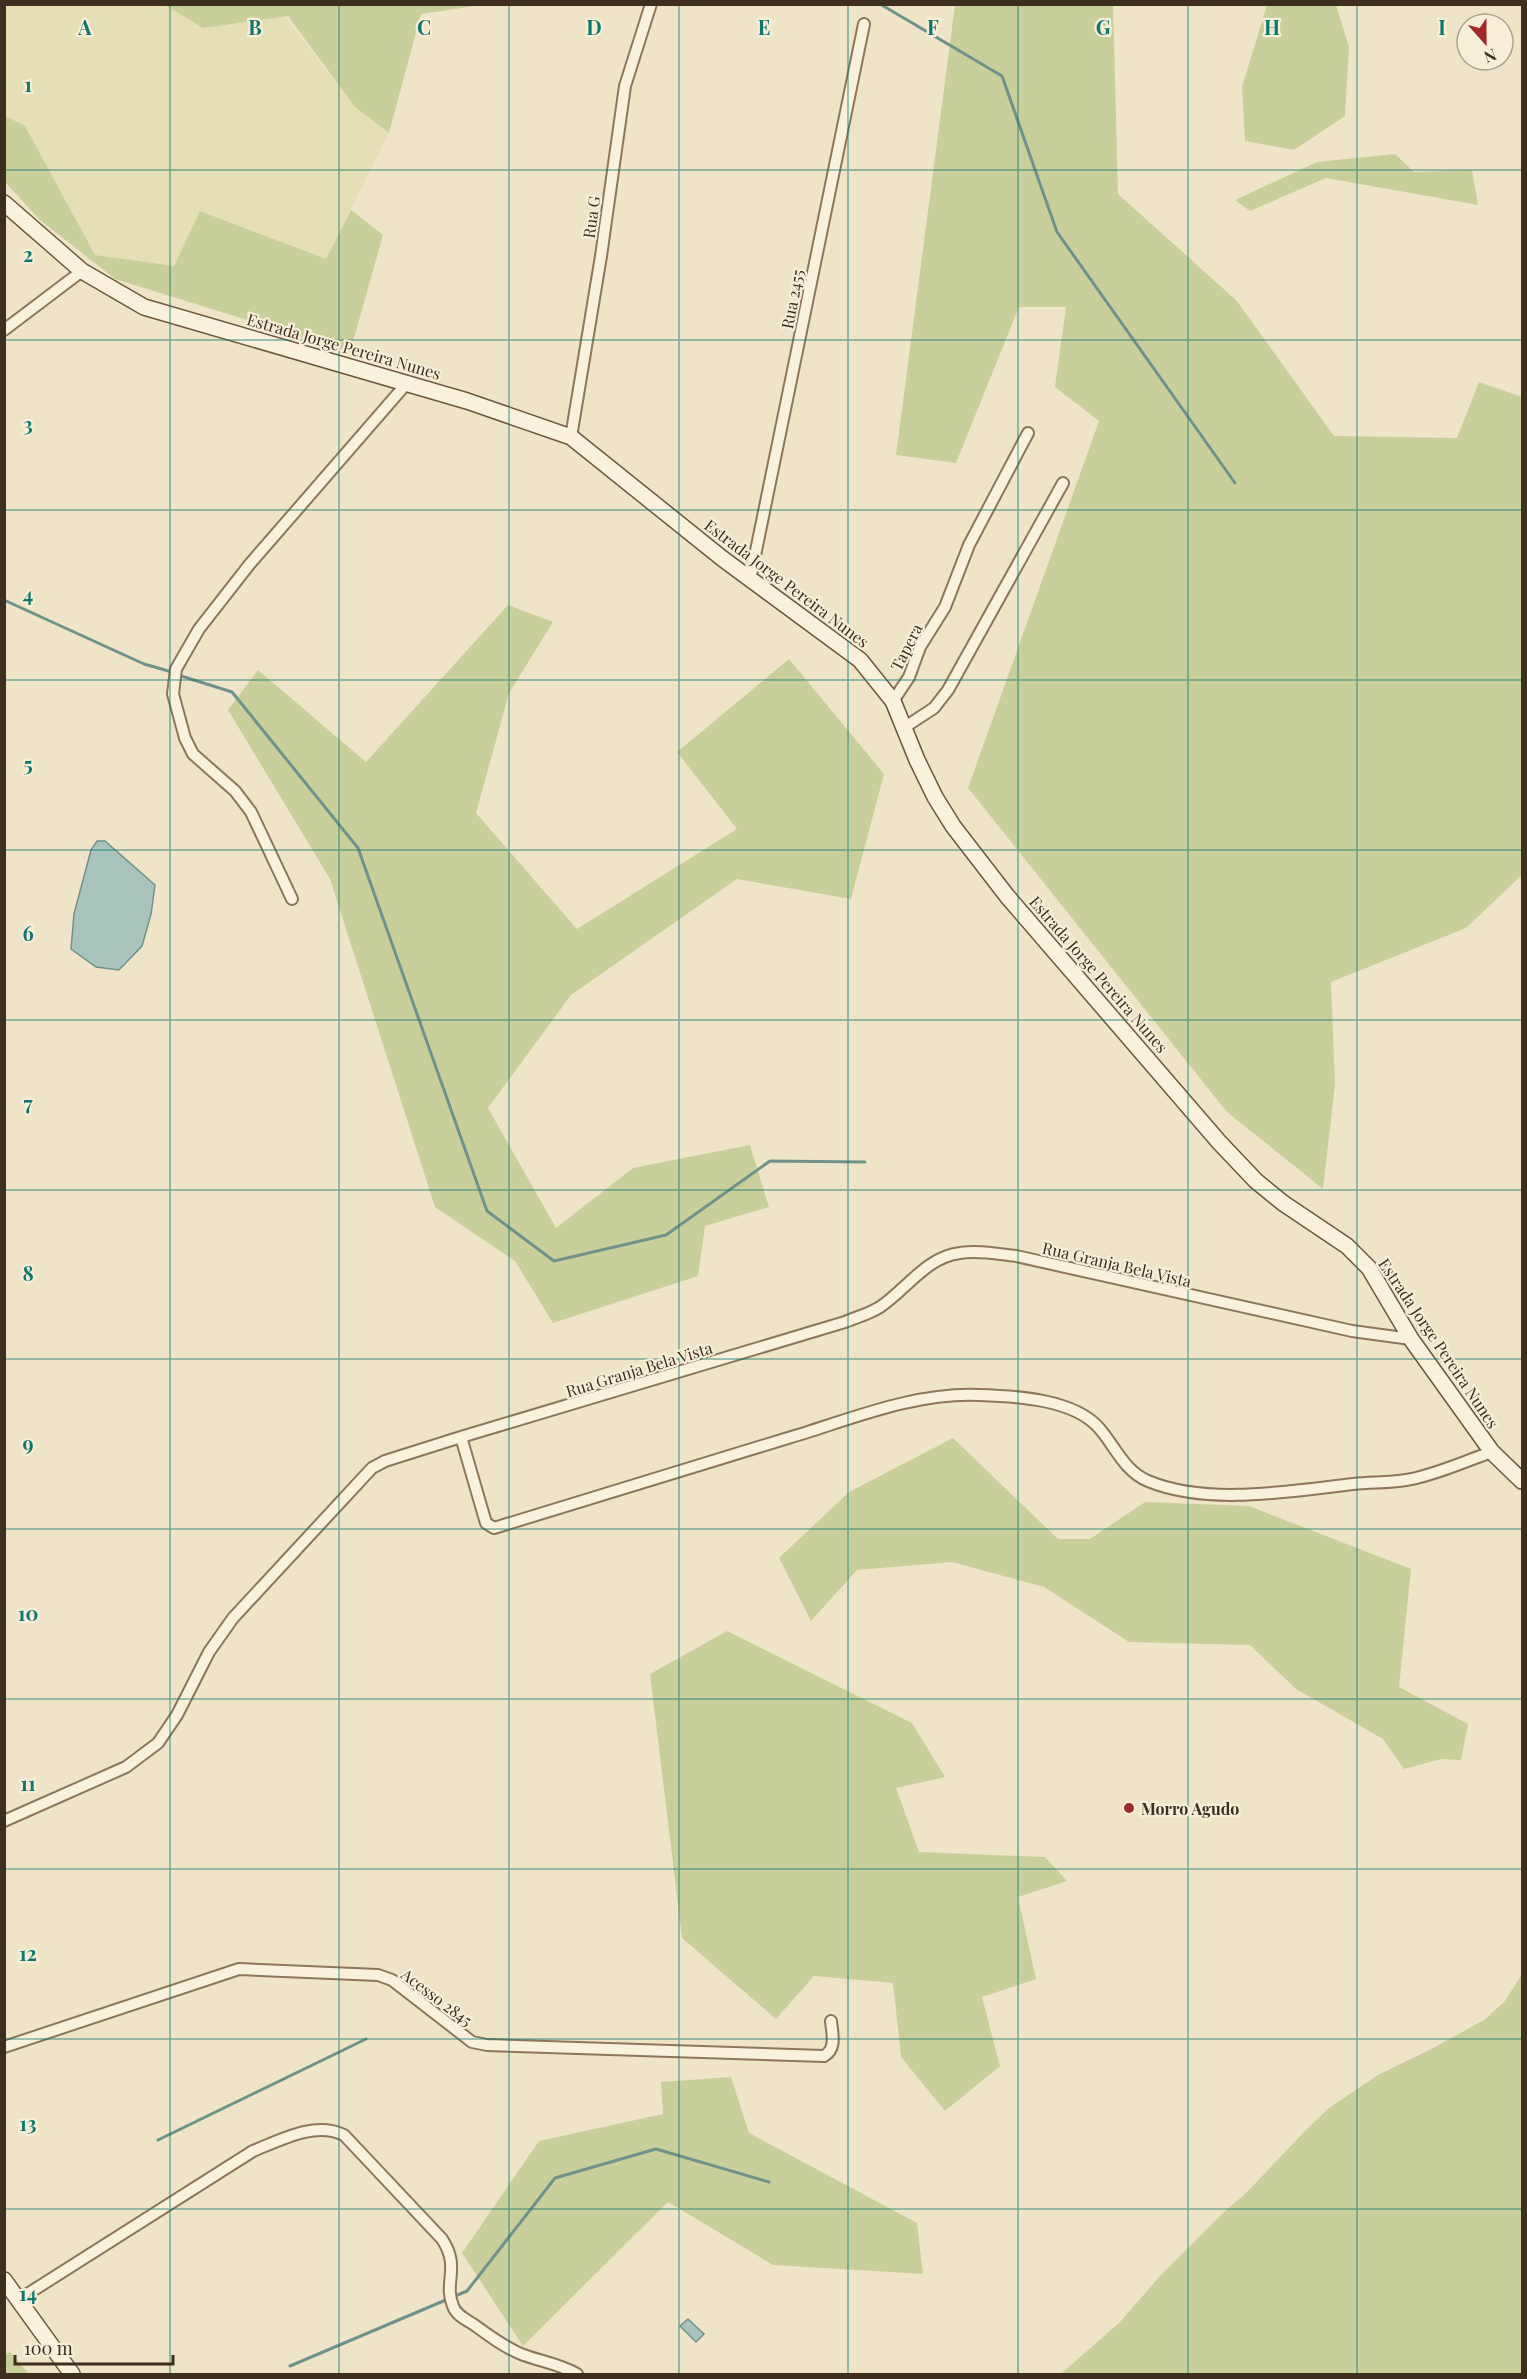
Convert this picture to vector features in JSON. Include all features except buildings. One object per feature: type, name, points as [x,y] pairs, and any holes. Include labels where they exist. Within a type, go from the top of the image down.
[{"type":"street","name":"Rua G","points":[[572,437],[625,86],[651,4]]},
{"type":"street","name":"Rua 2455","points":[[750,580],[864,24]]},
{"type":"street","name":"Estrada Jorge Pereira Nunes","points":[[4,203],[82,271],[144,307],[467,401],[572,437],[750,580],[860,660],[893,701],[917,760],[935,797],[953,826],[1007,896],[1219,1142],[1256,1181],[1283,1203],[1347,1246],[1369,1268],[1411,1339],[1492,1452],[1522,1480]]},
{"type":"street","points":[[4,330],[82,271]]},
{"type":"street","points":[[292,899],[251,812],[235,792],[194,754],[185,738],[173,694],[176,669],[199,629],[249,565],[407,383]]},
{"type":"street","name":"Tapera","points":[[893,701],[909,677],[920,647],[945,607],[969,545],[1028,433]]},
{"type":"street","points":[[905,727],[934,708],[948,690],[1063,483]]},
{"type":"street","name":"Rua Granja Bela Vista","points":[[4,1821],[126,1767],[158,1743],[177,1715],[209,1652],[233,1618],[363,1475],[385,1461],[845,1322],[880,1307],[915,1276],[942,1258],[958,1253],[980,1251],[1016,1256],[1352,1331],[1411,1339]]},
{"type":"street","points":[[461,1437],[486,1523],[494,1528],[860,1416],[938,1396],[977,1395],[1038,1400],[1078,1412],[1100,1429],[1130,1470],[1148,1481],[1176,1489],[1204,1493],[1267,1495],[1357,1483],[1407,1480],[1492,1452]]},
{"type":"street","name":"Acesso 2845","points":[[4,2048],[239,1970],[378,1975],[392,1980],[472,2042],[487,2045],[824,2056],[830,2053],[833,2047],[831,2021]]},
{"type":"street","points":[[18,2300],[253,2151],[288,2137],[318,2129],[332,2129],[344,2135],[442,2239],[450,2251],[452,2263],[450,2291],[451,2303],[455,2312],[492,2338],[520,2353],[578,2374]]},
{"type":"street","points":[[4,2280],[72,2374]]},
{"type":"shaded area","points":[[4,5],[165,5],[204,28],[284,15],[355,107],[389,133],[326,259],[201,211],[174,266],[95,255],[25,127],[5,116]]},
{"type":"green space","points":[[165,5],[482,5],[421,14],[389,133],[355,107],[288,16],[203,28]]},
{"type":"green space","points":[[955,5],[1113,5],[1118,194],[1237,301],[1334,436],[1457,438],[1479,382],[1522,397],[1522,875],[1466,928],[1331,982],[1335,1085],[1323,1189],[1227,1112],[968,788],[1099,421],[1055,387],[1066,307],[1019,307],[956,463],[896,455]]},
{"type":"green space","points":[[1267,5],[1336,5],[1349,47],[1345,116],[1294,150],[1245,141],[1242,87]]},
{"type":"green space","points":[[5,116],[25,126],[95,255],[174,266],[200,211],[326,259],[351,210],[383,235],[350,352],[115,279],[40,220],[5,182]]},
{"type":"green space","points":[[1395,154],[1414,172],[1472,170],[1478,205],[1326,178],[1250,211],[1235,200],[1317,162]]},
{"type":"green space","points":[[508,605],[553,622],[509,693],[476,813],[577,929],[737,829],[677,752],[789,659],[884,774],[851,899],[737,879],[571,995],[488,1108],[556,1228],[633,1168],[750,1145],[769,1207],[705,1226],[698,1276],[553,1323],[515,1261],[435,1207],[330,879],[228,710],[258,670],[366,762]]},
{"type":"green space","points":[[953,1438],[1058,1539],[1090,1539],[1145,1502],[1249,1506],[1411,1569],[1399,1687],[1468,1724],[1461,1760],[1441,1759],[1404,1769],[1383,1739],[1296,1689],[1250,1645],[1129,1642],[1044,1587],[952,1562],[857,1570],[811,1621],[779,1558],[849,1492]]},
{"type":"green space","points":[[727,1631],[912,1723],[945,1777],[896,1788],[919,1852],[1045,1857],[1067,1881],[1018,1897],[1036,1979],[982,1997],[1000,2066],[945,2111],[901,2057],[893,1983],[814,1976],[776,2019],[682,1938],[650,1674]]},
{"type":"green space","points":[[1522,1974],[1522,2374],[1061,2374],[1120,2322],[1160,2276],[1329,2108],[1378,2075],[1484,2020],[1505,2001]]},
{"type":"green space","points":[[731,2077],[749,2133],[917,2223],[923,2274],[773,2265],[668,2202],[523,2346],[462,2253],[539,2141],[663,2114],[661,2082]]},
{"type":"green space","points":[[10,2352],[29,2374],[5,2374],[5,2355]]},
{"type":"water","points":[[97,841],[105,841],[155,885],[151,914],[142,946],[119,970],[96,967],[71,949],[74,914],[91,850]]},
{"type":"water","points":[[688,2319],[704,2334],[696,2342],[680,2326]]},
{"type":"waterway","points":[[880,4],[1002,76],[1057,232],[1235,483]]},
{"type":"waterway","points":[[4,600],[144,664],[172,672]]},
{"type":"waterway","points":[[178,675],[232,692],[358,848],[487,1211],[554,1261],[666,1235],[770,1161],[865,1162]]},
{"type":"waterway","points":[[158,2140],[366,2039]]},
{"type":"waterway","points":[[290,2366],[467,2291],[555,2178],[656,2149],[769,2182]]},
{"type":"place","name":"Morro Agudo","points":[[1129,1808]]}]
